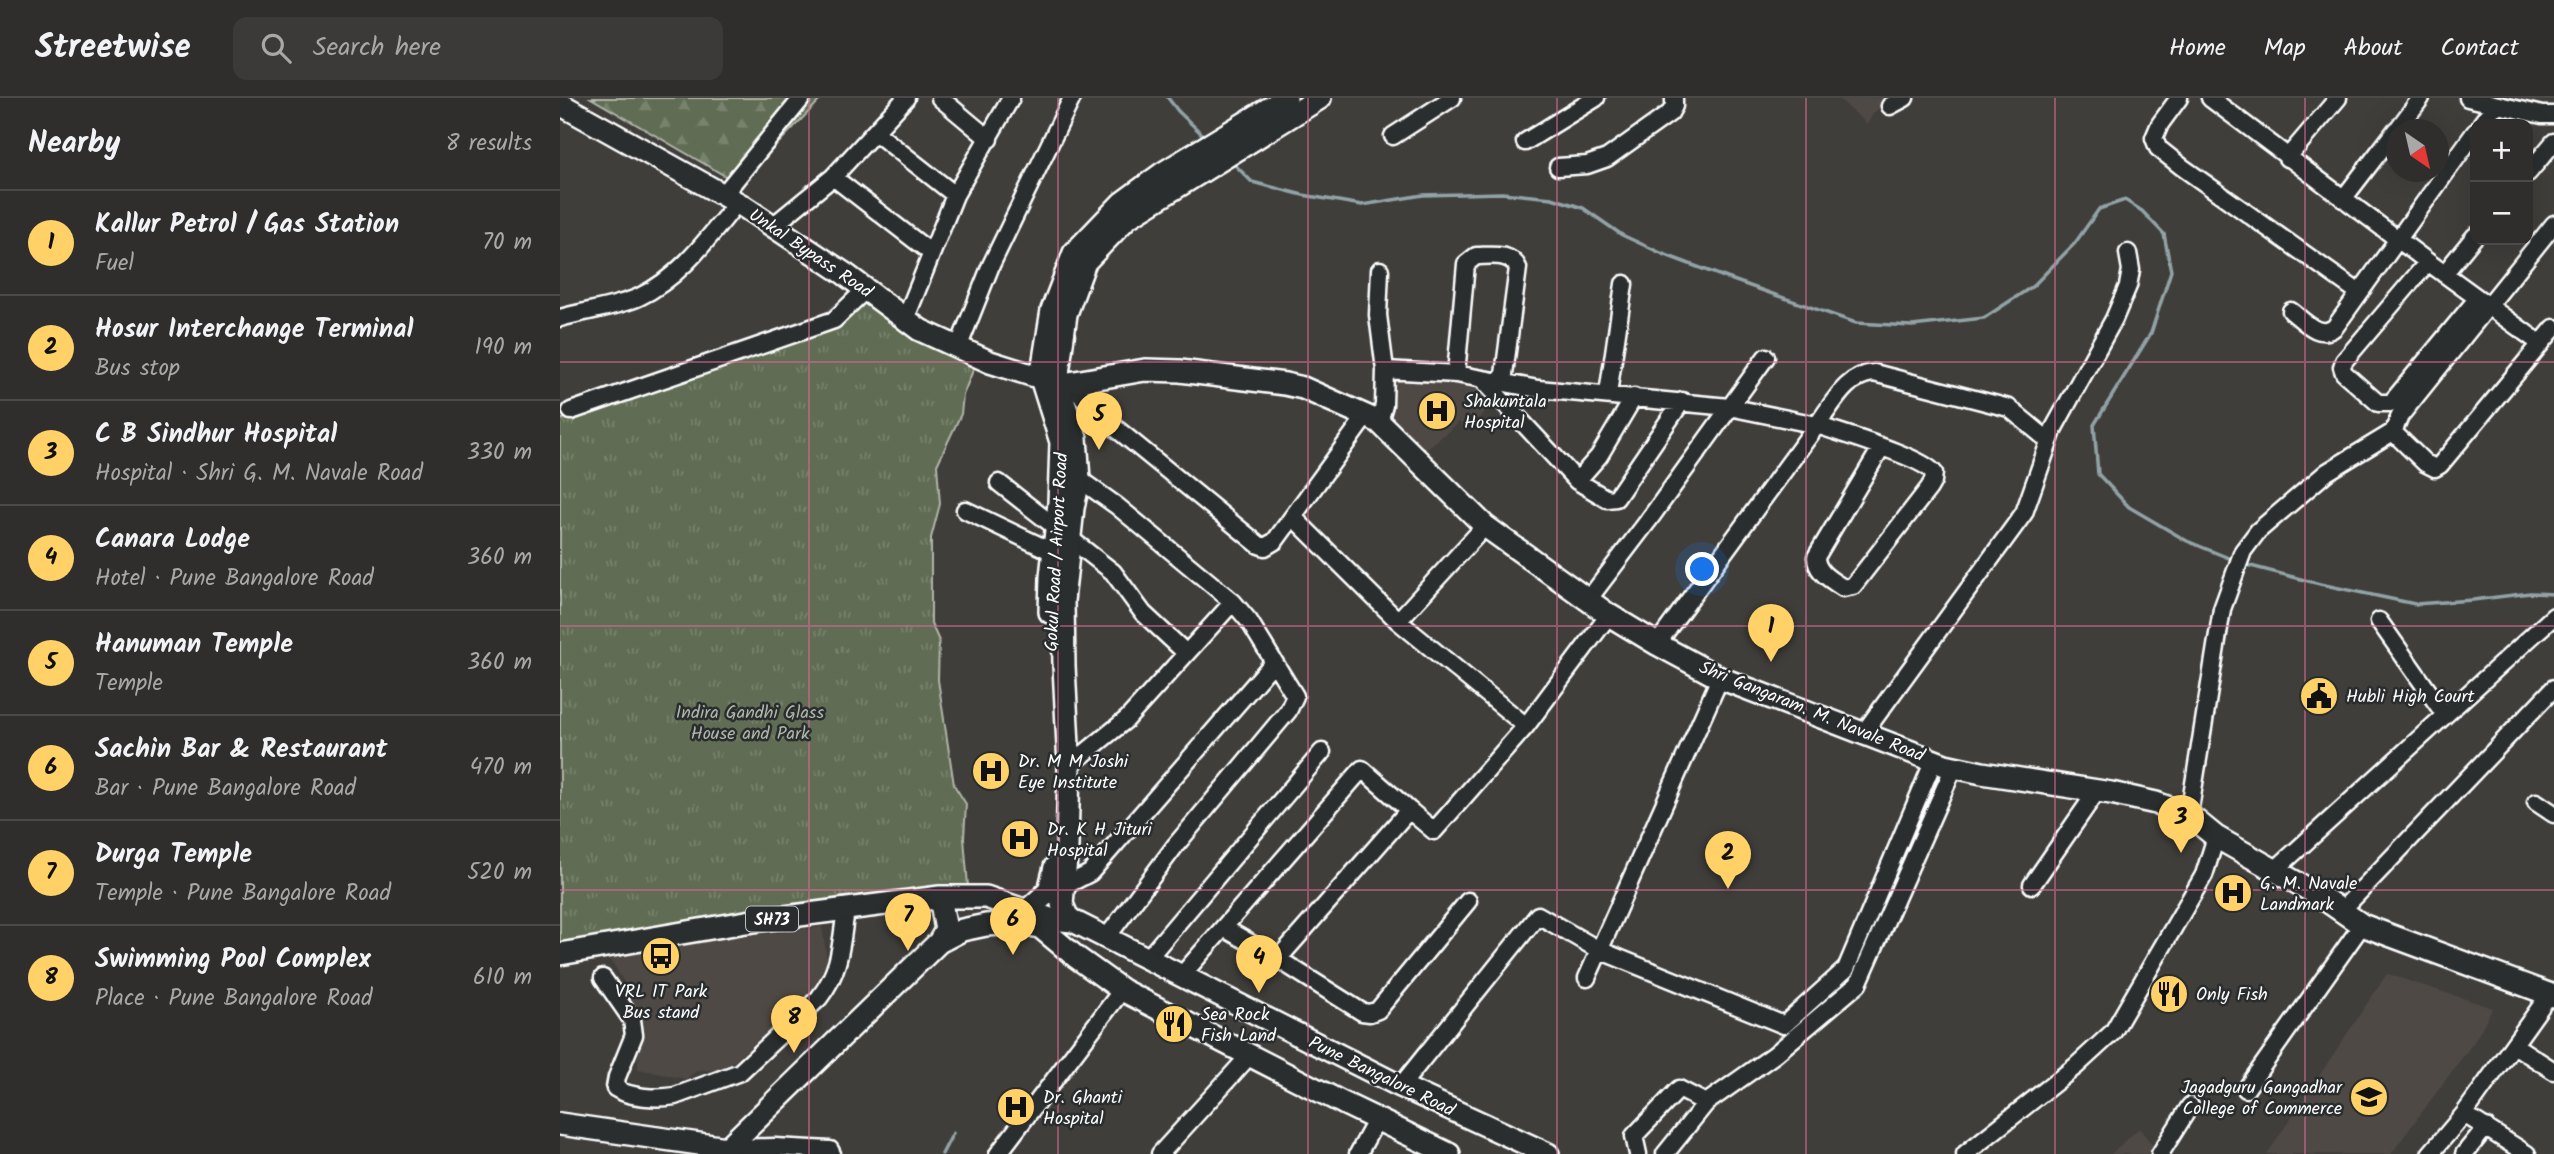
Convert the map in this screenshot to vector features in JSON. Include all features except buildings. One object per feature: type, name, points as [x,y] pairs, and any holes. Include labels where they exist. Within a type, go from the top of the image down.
[{"type":"main road","name":"Gokul Road / Airport Road","points":[[1237,139],[1286,98]]},
{"type":"main road","name":"Gokul Road / Airport Road","points":[[1061,877],[1069,766],[1060,540],[1061,442],[1056,381],[1066,314],[1085,262],[1123,212],[1237,139],[1320,98]]},
{"type":"main road","name":"Unkal Bypass Road","points":[[560,104],[730,199],[865,289],[920,330],[990,362],[1056,381]]},
{"type":"main road","name":"Shri Gangaram. M. Navale Road","points":[[1056,381],[1144,370],[1180,371],[1294,386],[1373,419],[1485,526],[1609,615],[1720,678],[1944,764],[1982,774],[2097,791],[2156,803],[2189,815],[2216,837],[2320,895],[2362,925],[2552,995]]},
{"type":"main road","name":"Gokul Road / Airport Road","points":[[1056,381],[1076,438],[1079,479],[1051,577],[1050,666],[1058,847],[1064,911],[1073,921]]},
{"type":"main road","points":[[1039,919],[1049,891],[1061,877]]},
{"type":"main road","points":[[939,942],[947,930],[940,897]]},
{"type":"main road","name":"Pune Bangalore Road","points":[[940,897],[986,897],[1039,919],[1076,957],[1122,990],[1449,1154]]},
{"type":"main road","name":"SH73","points":[[560,954],[746,922],[940,897]]},
{"type":"main road","name":"Pune Bangalore Road","points":[[725,1151],[939,942],[962,930],[1039,919],[1073,921],[1400,1087],[1548,1154]]},
{"type":"main road","points":[[560,1124],[725,1151]]},
{"type":"street","points":[[560,318],[638,298],[665,282],[687,263],[802,98]]},
{"type":"street","points":[[773,226],[833,177],[906,98]]},
{"type":"street","points":[[940,98],[989,139]]},
{"type":"street","points":[[905,320],[955,195],[1011,98]]},
{"type":"street","points":[[958,348],[991,265],[1072,98]]},
{"type":"street","points":[[1393,136],[1452,98]]},
{"type":"street","points":[[1525,142],[1596,98]]},
{"type":"street","points":[[1558,167],[1587,165],[1606,158],[1670,113],[1674,98]]},
{"type":"street","points":[[1890,107],[1905,98]]},
{"type":"street","points":[[2179,98],[2160,124],[2154,138],[2158,148],[2358,292]]},
{"type":"street","points":[[2210,98],[2287,158],[2541,344]]},
{"type":"street","points":[[2287,158],[2338,98]]},
{"type":"street","points":[[2405,119],[2421,98]]},
{"type":"street","points":[[2468,98],[2542,115],[2554,115]]},
{"type":"street","points":[[2485,119],[2495,105]]},
{"type":"street","points":[[875,132],[955,195]]},
{"type":"street","points":[[2291,311],[2314,329],[2329,332],[2470,139]]},
{"type":"street","points":[[2533,167],[2554,142]]},
{"type":"street","points":[[2343,199],[2386,144]]},
{"type":"street","points":[[833,177],[930,252]]},
{"type":"street","points":[[2428,262],[2344,361],[2344,373],[2378,403],[2390,403],[2554,224]]},
{"type":"street","points":[[2444,274],[2470,242]]},
{"type":"street","points":[[1863,734],[2024,513],[2049,441],[2114,319],[2128,286],[2131,270],[2129,253]]},
{"type":"street","points":[[1456,374],[1466,264],[1476,256],[1508,257],[1514,260],[1518,268],[1503,383]]},
{"type":"street","points":[[1056,381],[1259,545],[1270,546],[1384,405],[1385,370],[1378,315],[1380,270]]},
{"type":"street","points":[[1608,394],[1624,284]]},
{"type":"street","points":[[571,411],[834,320],[865,289]]},
{"type":"street","points":[[2189,815],[2222,609],[2243,551],[2258,531],[2327,472],[2393,432],[2400,416],[2482,302]]},
{"type":"street","points":[[2393,432],[2425,463],[2435,468],[2440,465],[2554,328]]},
{"type":"street","points":[[1588,600],[1766,357]]},
{"type":"street","points":[[1385,370],[1456,374],[1538,389],[1728,407],[1817,425],[1881,448],[1930,467],[1934,473],[1933,481],[1858,581],[1848,588],[1818,568],[1816,558],[1881,448]]},
{"type":"street","points":[[1657,644],[1847,384],[1862,374],[1874,373],[2009,408],[2049,441]]},
{"type":"street","points":[[1482,379],[1577,481],[1607,499],[1616,498],[1682,401]]},
{"type":"street","points":[[1577,481],[1599,456],[1634,397]]},
{"type":"street","points":[[1079,479],[1117,506],[1233,602],[1249,621],[1295,696],[1293,704],[1175,846],[1107,937]]},
{"type":"street","points":[[999,483],[1060,540],[1113,572],[1143,613],[1186,653]]},
{"type":"street","points":[[965,510],[1060,540]]},
{"type":"street","points":[[1293,517],[1398,621],[1526,726]]},
{"type":"street","points":[[1398,621],[1485,526]]},
{"type":"street","points":[[1069,766],[1127,719],[1233,602]]},
{"type":"street","points":[[1182,975],[1362,769],[1434,831],[1526,726],[1609,615]]},
{"type":"street","points":[[2275,870],[2554,616]]},
{"type":"street","points":[[2379,621],[2445,715]]},
{"type":"street","points":[[1061,877],[1090,873],[1273,663]]},
{"type":"street","points":[[1587,978],[1720,678]]},
{"type":"street","points":[[2341,911],[2554,688]]},
{"type":"street","points":[[1148,958],[1322,752]]},
{"type":"street","points":[[1400,1087],[1538,915],[1599,950],[1784,1025],[1846,969],[1944,764]]},
{"type":"street","points":[[1665,1154],[1706,1103],[1774,1055],[1858,984],[1944,764]]},
{"type":"street","points":[[2032,885],[2097,791]]},
{"type":"street","points":[[2536,802],[2554,814]]},
{"type":"street","points":[[1278,958],[1409,810]]},
{"type":"street","points":[[1965,1154],[2076,1066],[2113,1032],[2204,875],[2216,837]]},
{"type":"street","points":[[1224,928],[1278,958],[1362,1012],[1370,1013],[1378,1010],[1468,901]]},
{"type":"street","points":[[603,978],[634,1027],[615,1088],[626,1094],[666,1098],[675,1096],[740,1072],[819,998],[838,965],[846,909]]},
{"type":"street","points":[[2246,1089],[2362,925]]},
{"type":"street","points":[[1002,1152],[1122,990]]},
{"type":"street","points":[[2430,1154],[2464,1114],[2552,995]]},
{"type":"street","points":[[2514,1045],[2554,1071]]},
{"type":"street","points":[[1160,1154],[1250,1055]]},
{"type":"street","points":[[1638,1154],[1634,1136],[1679,1089],[1706,1103]]},
{"type":"street","points":[[2160,1154],[2190,1107]]},
{"type":"street","points":[[2464,1114],[2527,1154]]},
{"type":"street","points":[[1358,1154],[1377,1119]]},
{"type":"street","points":[[2463,1154],[2486,1127]]},
{"type":"street","points":[[725,1151],[808,1148],[830,1150],[832,1154]]},
{"type":"shaded area","points":[[1838,98],[1890,98],[1873,114],[1867,124]]},
{"type":"shaded area","name":"Shakuntala Hospital","points":[[1392,379],[1476,384],[1494,403],[1467,430],[1459,422],[1418,456],[1387,419]]},
{"type":"shaded area","points":[[822,927],[827,961],[816,989],[724,1070],[698,1070],[686,1079],[638,1069],[639,1021],[628,989],[610,958],[710,940]]},
{"type":"shaded area","name":"Jagadguru Gangadhar College of Commerce","points":[[2387,974],[2493,1008],[2475,1040],[2391,1154],[2267,1154]]},
{"type":"shaded area","points":[[2139,1128],[2153,1146],[2148,1154],[2111,1154]]},
{"type":"green space","points":[[591,98],[822,98],[739,184]]},
{"type":"green space","name":"Indira Gandhi Glass House and Park","points":[[863,296],[976,363],[963,395],[961,414],[937,465],[940,504],[931,538],[931,623],[939,641],[938,680],[954,785],[966,804],[964,838],[968,886],[560,942],[560,420],[841,322]]},
{"type":"waterway","points":[[1168,98],[1206,138]]},
{"type":"waterway","points":[[1232,162],[1252,182],[1303,195],[1362,205],[1423,195],[1502,193],[1552,198],[1583,208],[1622,235],[1663,254],[1727,278],[1856,323],[1912,326],[1984,318],[2033,286],[2075,243],[2099,209],[2125,200],[2142,211],[2164,234],[2171,271],[2151,333],[2094,425],[2098,474],[2129,507],[2187,541],[2236,561]]},
{"type":"waterway","points":[[2243,564],[2415,604],[2530,593],[2554,594]]},
{"type":"waterway","points":[[942,1154],[953,1133]]},
{"type":"place","name":"Shakuntala Hospital","points":[[1437,411]]},
{"type":"place","name":"Hanuman Temple","points":[[1099,450]]},
{"type":"place","name":"Kallur Petrol / Gas Station","points":[[1771,662]]},
{"type":"place","name":"Hubli High Court","points":[[2319,696]]},
{"type":"place","name":"Dr. M M Joshi Eye Institute","points":[[991,771]]},
{"type":"place","name":"Dr. K H Jituri Hospital","points":[[1020,839]]},
{"type":"place","name":"C B Sindhur Hospital","points":[[2181,853]]},
{"type":"place","name":"Hosur Interchange Terminal","points":[[1728,889]]},
{"type":"place","name":"G. M. Navale Landmark","points":[[2233,893]]},
{"type":"place","name":"Durga Temple","points":[[908,951]]},
{"type":"place","name":"Sachin Bar & Restaurant","points":[[1013,955]]},
{"type":"place","name":"VRL IT Park Bus stand","points":[[661,956]]},
{"type":"place","name":"Canara Lodge","points":[[1259,993]]},
{"type":"place","name":"Only Fish","points":[[2169,994]]},
{"type":"place","name":"Sea Rock Fish Land","points":[[1174,1024]]},
{"type":"place","name":"Swimming Pool Complex","points":[[794,1053]]},
{"type":"place","name":"Jagadguru Gangadhar College of Commerce","points":[[2369,1097]]},
{"type":"place","name":"Dr. Ghanti Hospital","points":[[1016,1107]]}]
